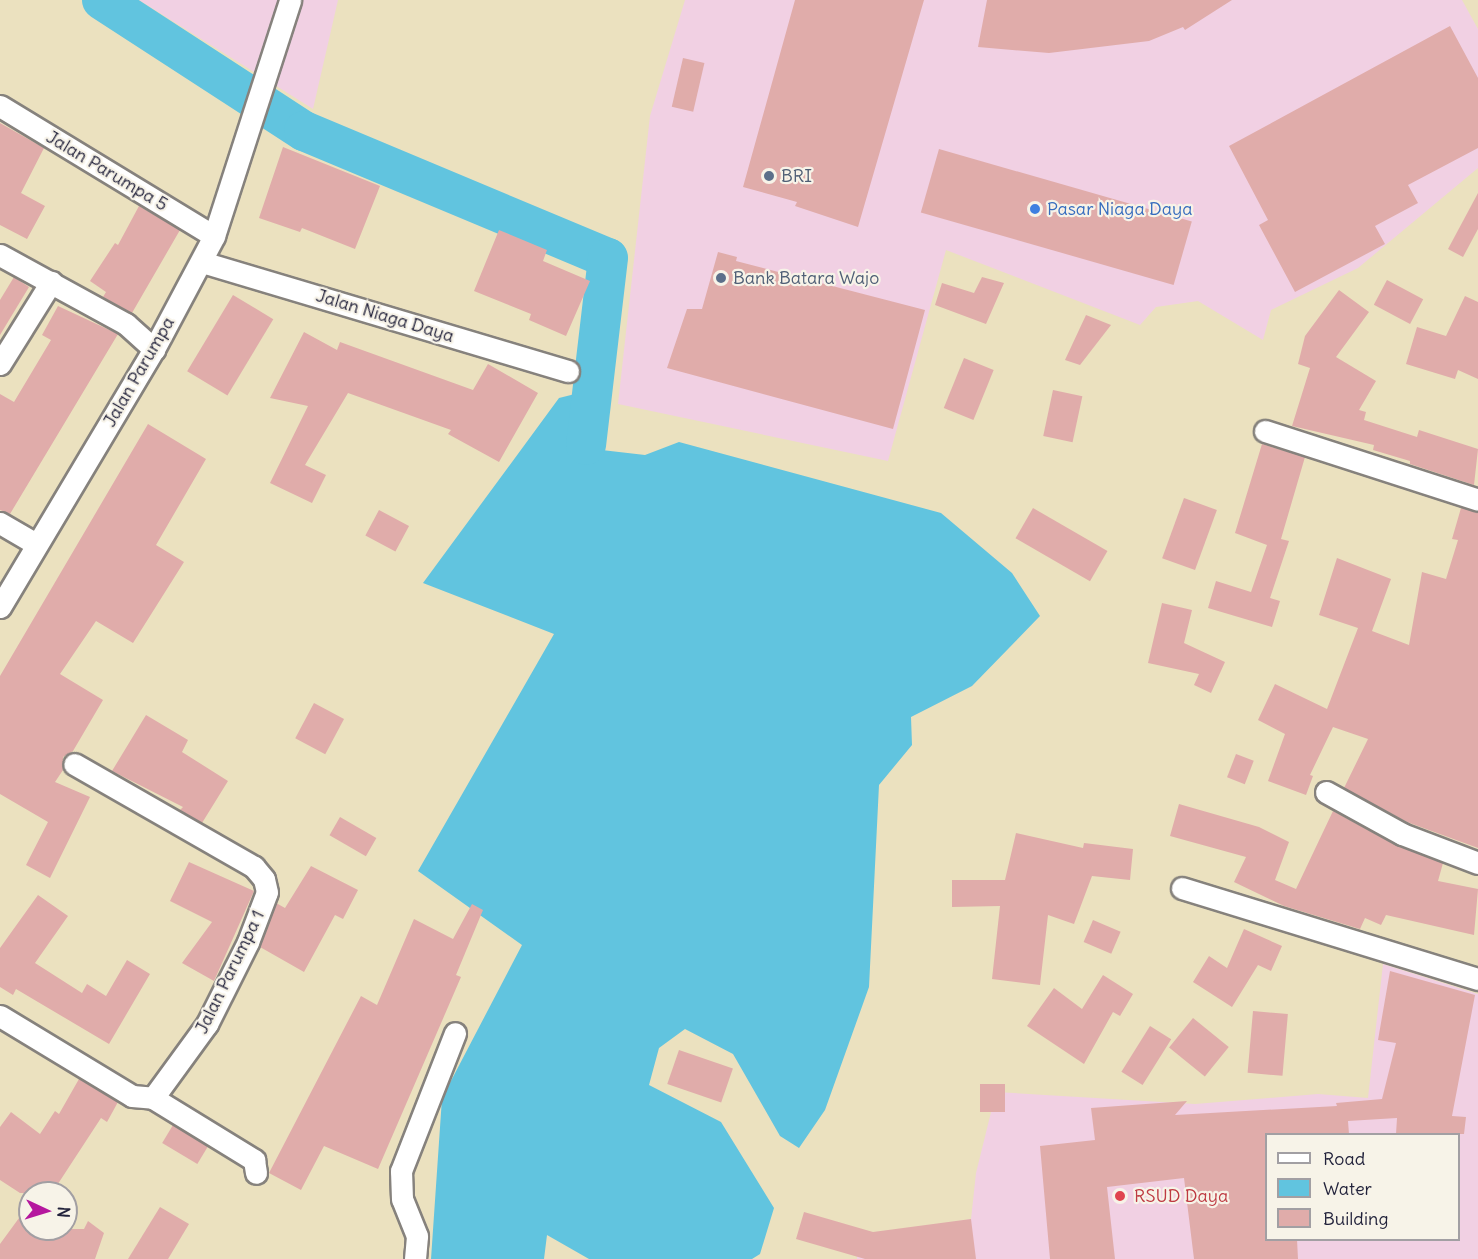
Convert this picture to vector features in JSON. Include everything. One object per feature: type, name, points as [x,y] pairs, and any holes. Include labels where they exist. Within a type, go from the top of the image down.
[{"type":"street","name":"Jalan Parumpa","points":[[0,607],[202,262],[214,236],[261,96],[290,0]]},
{"type":"street","name":"Jalan Parumpa 5","points":[[0,106],[214,236]]},
{"type":"street","points":[[0,255],[126,324],[153,349]]},
{"type":"street","name":"Jalan Niaga Daya","points":[[202,262],[568,371]]},
{"type":"street","points":[[0,364],[51,282]]},
{"type":"street","points":[[1265,431],[1478,500]]},
{"type":"street","points":[[0,523],[36,544]]},
{"type":"street","name":"Jalan Parumpa 1","points":[[74,764],[255,867],[264,879],[267,892],[261,910],[207,1024],[153,1098]]},
{"type":"street","points":[[1326,792],[1402,834],[1478,863]]},
{"type":"street","points":[[1182,888],[1478,979]]},
{"type":"street","points":[[0,1016],[132,1096],[153,1098],[254,1160],[256,1173]]},
{"type":"street","points":[[415,1259],[417,1236],[402,1199],[401,1171],[455,1033]]},
{"type":"shaded area","points":[[139,0],[338,0],[313,109]]},
{"type":"shaded area","name":"Pasar Niaga Daya","points":[[685,0],[1462,0],[1478,29],[1478,168],[1358,268],[1271,310],[1263,340],[1198,301],[1156,307],[1140,325],[946,250],[888,461],[618,404],[650,116]]},
{"type":"shaded area","name":"RSUD Daya","points":[[1383,964],[1478,994],[1478,1259],[857,1259],[857,1242],[864,1237],[971,1219],[976,1173],[996,1092],[1195,1104],[1318,1094],[1368,1098]]},
{"type":"water","points":[[591,390],[593,449],[645,455],[679,442],[941,513],[1012,573],[1040,616],[972,686],[911,717],[912,745],[879,785],[869,987],[825,1110],[799,1148],[780,1136],[733,1054],[685,1029],[659,1048],[649,1085],[721,1122],[774,1208],[760,1254],[752,1259],[589,1259],[547,1235],[544,1259],[431,1259],[442,1098],[522,945],[418,871],[554,634],[423,583],[559,398]]},
{"type":"building","points":[[795,0],[924,0],[858,227],[795,206],[797,202],[743,187]]},
{"type":"building","points":[[987,0],[1232,0],[1185,30],[1183,27],[1149,41],[1049,53],[978,47]]},
{"type":"building","points":[[1450,26],[1478,78],[1478,148],[1408,185],[1418,203],[1375,226],[1385,244],[1295,292],[1259,225],[1268,220],[1229,146]]},
{"type":"building","points":[[683,58],[704,63],[693,112],[672,107]]},
{"type":"building","points":[[0,123],[44,148],[21,193],[45,206],[27,239],[0,225]]},
{"type":"building","points":[[283,147],[380,186],[355,249],[302,228],[300,232],[259,218]]},
{"type":"building","points":[[939,149],[1192,221],[1174,285],[921,212]]},
{"type":"building","points":[[1478,193],[1478,229],[1463,257],[1448,249]]},
{"type":"building","points":[[139,206],[180,230],[132,313],[103,297],[106,292],[90,281],[115,243],[118,245]]},
{"type":"building","points":[[499,230],[547,250],[543,261],[590,281],[566,336],[529,320],[531,314],[474,291]]},
{"type":"building","points":[[718,252],[737,257],[736,261],[925,310],[893,429],[667,368],[687,309],[702,309]]},
{"type":"building","points":[[14,277],[29,287],[0,335],[0,300]]},
{"type":"building","points":[[982,277],[1004,283],[986,324],[935,305],[942,283],[974,293]]},
{"type":"building","points":[[1387,280],[1423,299],[1410,324],[1374,305]]},
{"type":"building","points":[[1339,290],[1369,312],[1336,357],[1376,381],[1359,410],[1366,412],[1364,420],[1417,437],[1419,430],[1478,449],[1474,485],[1373,450],[1374,445],[1292,426],[1310,368],[1298,364],[1305,336]]},
{"type":"building","points":[[233,295],[273,319],[227,395],[187,371]]},
{"type":"building","points":[[1465,296],[1478,302],[1478,379],[1458,370],[1455,379],[1406,364],[1417,327],[1446,336]]},
{"type":"building","points":[[58,306],[118,334],[10,514],[0,510],[0,394],[14,402],[51,340],[42,335]]},
{"type":"building","points":[[1086,315],[1111,325],[1080,365],[1065,360]]},
{"type":"building","points":[[304,332],[337,350],[340,342],[473,390],[488,364],[538,393],[499,462],[448,434],[451,430],[348,393],[305,465],[326,475],[312,503],[270,483],[308,406],[270,398]]},
{"type":"building","points":[[964,358],[994,370],[973,420],[944,408]]},
{"type":"building","points":[[1053,390],[1082,396],[1073,442],[1043,436]]},
{"type":"building","points":[[148,424],[206,459],[156,545],[184,562],[133,643],[96,621],[60,674],[103,700],[73,751],[63,757],[63,770],[55,782],[90,797],[50,878],[26,865],[48,822],[0,794],[0,676]]},
{"type":"building","points":[[1262,444],[1305,457],[1281,539],[1289,541],[1270,598],[1280,601],[1272,627],[1208,608],[1216,581],[1251,592],[1267,545],[1235,533]]},
{"type":"building","points":[[1184,498],[1217,510],[1195,570],[1162,558]]},
{"type":"building","points":[[1033,508],[1107,551],[1090,581],[1016,538]]},
{"type":"building","points":[[1461,508],[1478,512],[1478,848],[1407,822],[1344,788],[1368,739],[1333,727],[1310,775],[1313,776],[1306,795],[1268,781],[1285,734],[1258,720],[1275,684],[1327,709],[1358,628],[1319,615],[1337,558],[1391,579],[1372,631],[1409,645],[1422,572],[1446,579],[1458,540],[1452,539]]},
{"type":"building","points":[[379,510],[409,526],[395,552],[365,536]]},
{"type":"building","points":[[1162,603],[1192,610],[1184,643],[1225,662],[1211,693],[1194,685],[1199,674],[1148,663]]},
{"type":"building","points":[[314,703],[344,719],[325,754],[295,738]]},
{"type":"building","points":[[146,715],[188,740],[182,752],[228,781],[202,823],[180,810],[183,807],[112,771]]},
{"type":"building","points":[[1236,754],[1254,761],[1245,784],[1227,777]]},
{"type":"building","points":[[1179,804],[1259,827],[1289,842],[1275,880],[1296,889],[1333,811],[1396,845],[1443,863],[1438,881],[1478,889],[1474,935],[1386,915],[1381,925],[1365,918],[1360,929],[1284,906],[1234,882],[1246,857],[1170,836]]},
{"type":"building","points":[[340,817],[376,838],[366,856],[330,835]]},
{"type":"building","points":[[1016,833],[1083,848],[1084,843],[1133,849],[1130,880],[1092,876],[1074,924],[1048,915],[1040,985],[992,979],[1000,906],[952,907],[952,880],[1005,880]]},
{"type":"building","points":[[189,862],[254,891],[214,981],[182,963],[212,922],[170,901]]},
{"type":"building","points":[[311,866],[358,890],[343,919],[335,915],[304,972],[260,947],[276,903],[285,908]]},
{"type":"building","points":[[38,895],[68,916],[35,963],[82,993],[87,984],[106,996],[127,960],[150,974],[109,1044],[16,989],[13,995],[0,987],[0,948]]},
{"type":"building","points":[[472,904],[483,910],[456,975],[461,977],[378,1169],[324,1146],[301,1190],[269,1173],[361,996],[377,1005],[414,919],[453,939]]},
{"type":"building","points":[[1093,920],[1121,932],[1111,954],[1084,942]]},
{"type":"building","points":[[1244,929],[1282,946],[1271,971],[1258,965],[1232,1007],[1193,982],[1209,956],[1227,968]]},
{"type":"building","points":[[1390,971],[1475,995],[1452,1116],[1466,1117],[1464,1134],[1396,1133],[1397,1118],[1348,1121],[1349,1133],[1265,1133],[1265,1241],[1297,1241],[1298,1259],[1194,1259],[1184,1178],[1107,1187],[1115,1259],[1050,1259],[1040,1146],[1095,1140],[1091,1108],[1187,1101],[1175,1115],[1337,1106],[1336,1103],[1382,1099],[1396,1043],[1378,1040]]},
{"type":"building","points":[[1103,975],[1133,994],[1120,1016],[1113,1012],[1084,1064],[1027,1026],[1054,988],[1082,1009]]},
{"type":"building","points":[[1253,1011],[1288,1014],[1282,1076],[1248,1073]]},
{"type":"building","points":[[1193,1018],[1229,1047],[1205,1076],[1169,1048]]},
{"type":"building","points":[[1150,1026],[1171,1039],[1143,1085],[1121,1072]]},
{"type":"building","points":[[679,1050],[733,1069],[721,1103],[667,1084]]},
{"type":"building","points":[[79,1079],[118,1102],[107,1122],[101,1118],[60,1181],[18,1181],[18,1192],[0,1180],[0,1127],[11,1112],[40,1134],[55,1111],[59,1114]]},
{"type":"building","points":[[980,1084],[1005,1084],[1005,1112],[980,1112]]},
{"type":"building","points":[[173,1125],[208,1146],[197,1164],[162,1143]]},
{"type":"building","points":[[160,1207],[189,1224],[168,1259],[128,1259]]},
{"type":"building","points":[[804,1212],[873,1232],[971,1219],[976,1259],[865,1259],[796,1239]]},
{"type":"building","points":[[18,1219],[18,1241],[78,1241],[78,1229],[84,1229],[88,1221],[104,1233],[95,1259],[0,1259],[0,1244]]},
{"type":"waterway","points":[[102,0],[304,131],[608,258],[586,445]]},
{"type":"place","name":"BRI","points":[[769,176]]},
{"type":"place","name":"Pasar Niaga Daya","points":[[1035,209]]},
{"type":"place","name":"Bank Batara Wajo","points":[[721,278]]},
{"type":"place","name":"RSUD Daya","points":[[1120,1196]]}]
